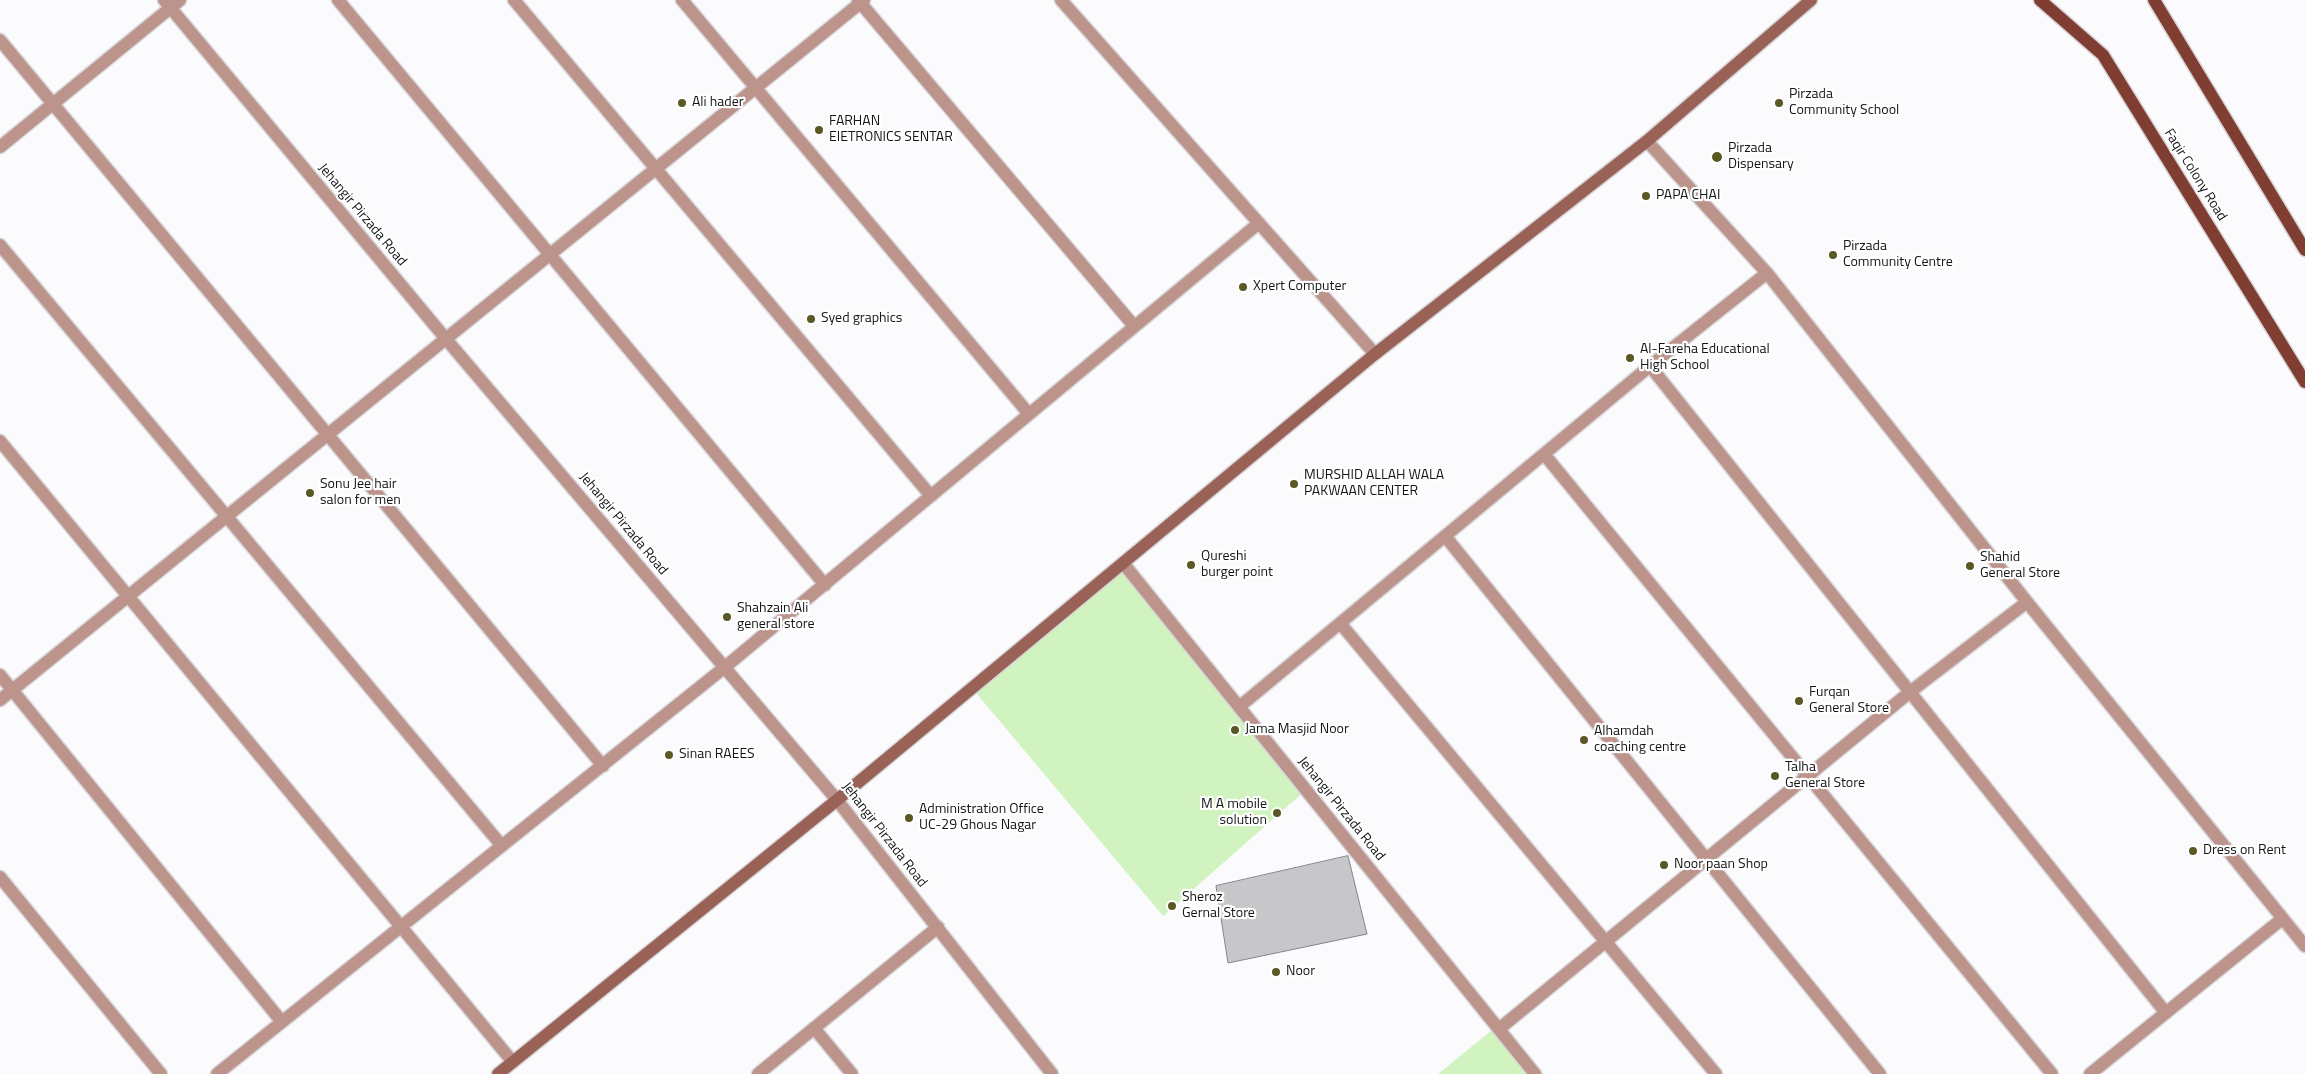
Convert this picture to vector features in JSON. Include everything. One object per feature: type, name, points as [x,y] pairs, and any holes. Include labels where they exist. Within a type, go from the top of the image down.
[{"type":"main road","points":[[498,1074],[837,800],[1375,354],[1647,141],[1811,0]]},
{"type":"main road","name":"Faqir Colony Road","points":[[2040,0],[2103,55],[2305,382]]},
{"type":"main road","points":[[2154,0],[2305,250]]},
{"type":"street","points":[[338,0],[825,584]]},
{"type":"street","points":[[514,0],[931,496]]},
{"type":"street","points":[[682,0],[1029,414]]},
{"type":"street","points":[[1061,0],[1375,354]]},
{"type":"street","points":[[0,700],[861,1],[1134,326]]},
{"type":"street","points":[[0,147],[172,3]]},
{"type":"street","name":"Jehangir Pirzada Road","points":[[172,3],[446,339],[837,800],[1052,1074]]},
{"type":"street","points":[[0,40],[602,766]]},
{"type":"street","points":[[1647,141],[1767,273],[2027,602],[2305,946]]},
{"type":"street","points":[[217,1074],[725,667],[1259,223]]},
{"type":"street","points":[[0,245],[502,846]]},
{"type":"street","points":[[1239,707],[1650,366],[1767,273]]},
{"type":"street","points":[[1650,366],[2166,1013]]},
{"type":"street","points":[[0,441],[512,1061]]},
{"type":"street","points":[[1544,454],[2052,1074]]},
{"type":"street","points":[[1445,536],[1880,1074]]},
{"type":"street","name":"Jehangir Pirzada Road","points":[[1124,563],[1535,1074]]},
{"type":"street","points":[[1499,1029],[1910,692],[2027,602]]},
{"type":"street","points":[[1340,623],[1716,1074]]},
{"type":"street","points":[[0,675],[282,1022]]},
{"type":"street","points":[[0,877],[161,1074]]},
{"type":"street","points":[[2090,1074],[2282,918]]},
{"type":"street","points":[[758,1074],[938,927]]},
{"type":"street","points":[[814,1028],[852,1074]]},
{"type":"green space","points":[[1123,563],[1306,790],[1163,916],[972,688]]},
{"type":"green space","points":[[1502,1022],[1544,1074],[1438,1074]]},
{"type":"building","points":[[1348,856],[1367,934],[1228,963],[1216,886]]},
{"type":"place","name":"Ali hader","points":[[682,103]]},
{"type":"place","name":"Pirzada Community School","points":[[1779,103]]},
{"type":"place","name":"FARHAN EIETRONICS SENTAR","points":[[819,130]]},
{"type":"place","name":"Pirzada Dispensary","points":[[1717,157]]},
{"type":"place","name":"PAPA CHAI","points":[[1646,196]]},
{"type":"place","name":"Pirzada Community Centre","points":[[1833,255]]},
{"type":"place","name":"Xpert Computer","points":[[1243,287]]},
{"type":"place","name":"Syed graphics","points":[[811,319]]},
{"type":"place","name":"Al-Fareha Educational High School","points":[[1630,358]]},
{"type":"place","name":"MURSHID ALLAH WALA PAKWAAN CENTER","points":[[1294,484]]},
{"type":"place","name":"Sonu Jee hair salon for men","points":[[310,493]]},
{"type":"place","name":"Qureshi burger point","points":[[1191,565]]},
{"type":"place","name":"Shahid General Store","points":[[1970,566]]},
{"type":"place","name":"Shahzain Ali general store","points":[[727,617]]},
{"type":"place","name":"Furqan General Store","points":[[1799,701]]},
{"type":"place","name":"Jama Masjid Noor","points":[[1235,730]]},
{"type":"place","name":"Alhamdah coaching centre","points":[[1584,740]]},
{"type":"place","name":"Sinan RAEES","points":[[669,755]]},
{"type":"place","name":"Talha General Store","points":[[1775,776]]},
{"type":"place","name":"M A mobile solution","points":[[1277,813]]},
{"type":"place","name":"Administration Office UC-29 Ghous Nagar","points":[[909,818]]},
{"type":"place","name":"Dress on Rent","points":[[2193,851]]},
{"type":"place","name":"Noor paan Shop","points":[[1664,865]]},
{"type":"place","name":"Sheroz Gernal Store","points":[[1172,906]]},
{"type":"place","name":"Noor","points":[[1276,972]]}]
